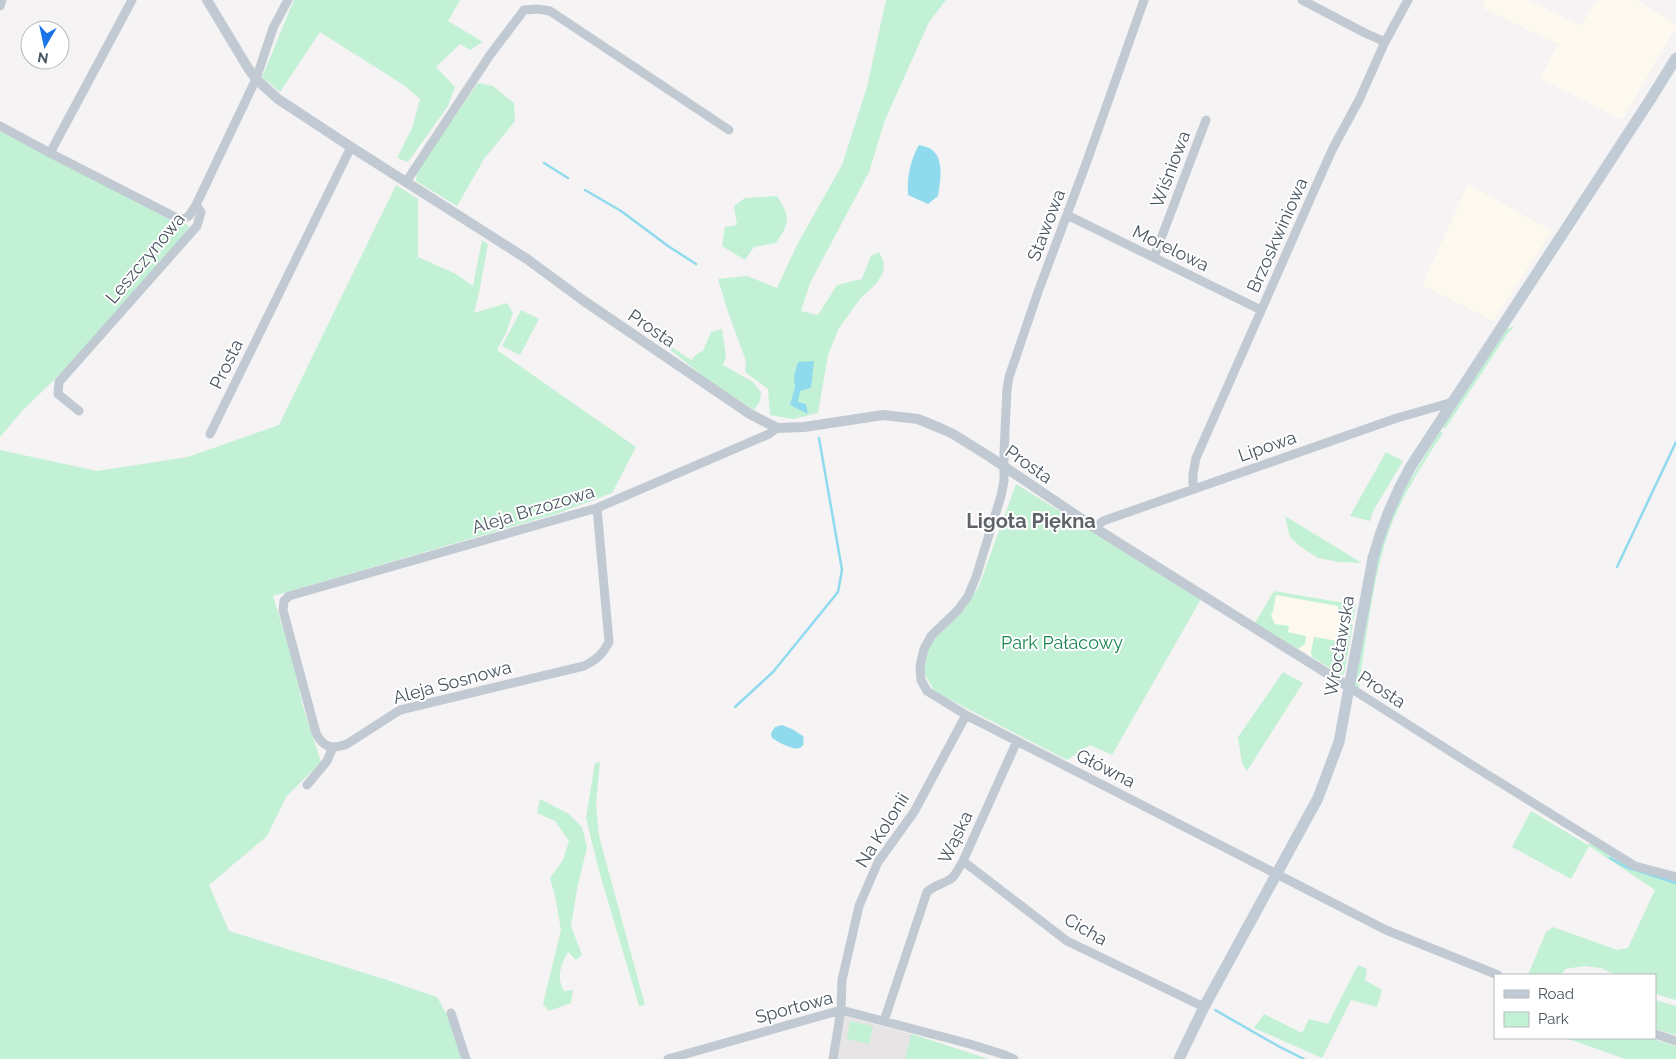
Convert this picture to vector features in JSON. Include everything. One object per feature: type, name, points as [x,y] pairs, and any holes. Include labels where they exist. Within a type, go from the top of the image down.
[{"type":"main road","name":"Wrocławska","points":[[1179,1059],[1204,1007],[1318,798],[1331,766],[1338,742],[1372,563],[1381,528],[1391,502],[1453,402],[1676,58]]},
{"type":"street","points":[[0,6],[2,0]]},
{"type":"street","points":[[50,153],[132,0]]},
{"type":"street","name":"Prosta","points":[[207,0],[248,68],[256,79],[278,99],[527,259],[584,301],[738,406],[777,428],[804,427],[882,415],[918,419],[953,434],[1095,528],[1475,768],[1635,866],[1676,877]]},
{"type":"street","name":"Leszczynowa","points":[[79,411],[58,394],[59,382],[196,226],[201,212],[196,205],[256,79],[273,28],[288,0]]},
{"type":"street","name":"Stawowa","points":[[1004,466],[1009,377],[1144,0]]},
{"type":"street","points":[[1302,0],[1385,42]]},
{"type":"street","name":"Brzoskwiniowa","points":[[1194,489],[1193,474],[1196,458],[1324,170],[1385,42],[1408,0]]},
{"type":"street","points":[[406,182],[490,54],[524,10],[550,11],[729,130]]},
{"type":"street","name":"Wiśniowa","points":[[1154,257],[1206,120]]},
{"type":"street","points":[[0,126],[182,220],[189,216],[196,205]]},
{"type":"street","name":"Prosta","points":[[210,434],[351,147]]},
{"type":"street","name":"Morelowa","points":[[1067,216],[1262,310]]},
{"type":"street","name":"Lipowa","points":[[1095,528],[1103,521],[1397,418],[1453,402]]},
{"type":"street","name":"Aleja Brzozowa","points":[[333,747],[325,745],[316,733],[283,610],[284,601],[289,596],[597,508],[768,434],[777,428]]},
{"type":"street","name":"Główna","points":[[1004,466],[1001,496],[968,596],[958,610],[932,636],[924,648],[920,666],[921,680],[927,691],[966,715],[1386,930],[1496,974]]},
{"type":"street","name":"Aleja Sosnowa","points":[[333,747],[347,744],[400,710],[584,666],[604,652],[609,642],[597,508]]},
{"type":"street","name":"Na Kolonii","points":[[833,1059],[841,1010],[842,980],[859,906],[870,876],[890,842],[914,812],[966,715]]},
{"type":"street","name":"Wąska","points":[[884,1020],[927,892],[932,887],[954,877],[1017,741]]},
{"type":"street","points":[[307,785],[327,761],[333,747]]},
{"type":"street","name":"Cicha","points":[[963,861],[1068,941],[1204,1007]]},
{"type":"street","name":"Sportowa","points":[[668,1059],[841,1010],[970,1044],[1014,1059]]},
{"type":"street","points":[[451,1012],[466,1059]]},
{"type":"street","points":[[1656,1034],[1676,1041]]},
{"type":"shaded area","points":[[1485,0],[1528,0],[1581,26],[1597,0],[1637,0],[1676,24],[1676,27],[1622,120],[1540,78],[1558,44],[1482,8]]},
{"type":"shaded area","points":[[1468,184],[1552,231],[1493,321],[1422,285]]},
{"type":"shaded area","points":[[1274,591],[1356,605],[1343,675],[1255,623]]},
{"type":"shaded area","points":[[845,1016],[911,1034],[905,1059],[837,1059]]},
{"type":"green space","points":[[294,0],[460,0],[448,21],[483,42],[470,50],[460,44],[436,67],[455,87],[448,106],[408,162],[397,158],[412,128],[420,99],[405,86],[320,32],[280,92],[262,77]]},
{"type":"green space","points":[[886,0],[946,0],[929,22],[885,120],[869,172],[810,283],[801,311],[818,315],[837,285],[862,279],[871,256],[879,252],[884,263],[883,273],[876,284],[860,299],[839,328],[828,355],[818,413],[793,419],[770,415],[768,389],[745,372],[746,361],[718,279],[747,276],[777,288],[798,243],[842,165],[867,87]]},
{"type":"green space","points":[[478,83],[493,86],[514,103],[515,121],[484,159],[457,206],[416,181],[417,171]]},
{"type":"green space","points":[[0,131],[189,226],[186,236],[109,327],[23,410],[0,437]]},
{"type":"green space","points":[[396,185],[418,199],[418,257],[456,274],[473,286],[482,240],[488,244],[474,313],[507,303],[513,313],[506,333],[497,350],[636,447],[612,493],[559,513],[273,596],[295,668],[302,703],[321,762],[286,797],[267,836],[209,885],[229,931],[437,997],[448,1017],[462,1059],[0,1059],[0,450],[97,471],[188,457],[279,425]]},
{"type":"green space","points":[[777,196],[785,210],[787,220],[784,230],[776,243],[754,247],[745,260],[722,246],[725,227],[737,225],[734,206],[745,198]]},
{"type":"green space","points":[[521,310],[539,319],[520,355],[502,346]]},
{"type":"green space","points":[[1514,327],[1508,333],[1445,429],[1443,427],[1506,330]]},
{"type":"green space","points":[[722,329],[726,356],[723,365],[753,382],[761,392],[760,401],[754,410],[704,377],[658,340],[691,360],[703,351],[711,332]]},
{"type":"green space","points":[[1440,432],[1443,433],[1400,505],[1383,549],[1372,603],[1359,690],[1355,684],[1370,593],[1383,540],[1394,511],[1415,471]]},
{"type":"green space","points":[[1386,452],[1403,461],[1373,511],[1370,521],[1350,516]]},
{"type":"green space","name":"Park Pałacowy","points":[[1016,484],[1201,599],[1112,755],[1090,745],[1067,760],[935,692],[924,673],[924,658],[929,644],[964,609],[979,586]]},
{"type":"green space","points":[[1285,516],[1362,563],[1339,562],[1318,558],[1290,537]]},
{"type":"green space","points":[[1274,591],[1356,605],[1353,621],[1342,619],[1343,615],[1337,614],[1338,606],[1276,595],[1271,616],[1275,624],[1289,626],[1288,632],[1306,636],[1305,644],[1298,649],[1255,623]]},
{"type":"green space","points":[[1348,623],[1353,624],[1344,674],[1341,675],[1312,657],[1311,652],[1314,637],[1344,642]]},
{"type":"green space","points":[[1283,672],[1303,683],[1247,771],[1242,763],[1238,737]]},
{"type":"green space","points":[[600,762],[596,804],[599,836],[645,1005],[639,1006],[599,871],[586,818],[595,763]]},
{"type":"green space","points":[[540,799],[569,814],[582,827],[587,847],[571,926],[582,955],[576,960],[568,952],[560,971],[560,981],[564,991],[573,990],[571,1003],[549,1011],[543,1004],[561,930],[550,878],[563,860],[569,841],[555,821],[537,813]]},
{"type":"green space","points":[[1531,811],[1588,845],[1590,843],[1676,880],[1676,1000],[1656,994],[1656,974],[1614,974],[1601,968],[1584,966],[1565,969],[1562,974],[1528,974],[1546,932],[1553,927],[1617,950],[1628,948],[1655,890],[1589,846],[1571,879],[1512,847]]},
{"type":"green space","points":[[1358,965],[1367,969],[1365,980],[1382,990],[1377,1007],[1351,1000],[1322,1058],[1254,1028],[1264,1014],[1302,1033],[1309,1019],[1328,1024]]},
{"type":"green space","points":[[1656,1000],[1676,1006],[1676,1035],[1656,1029]]},
{"type":"green space","points":[[850,1021],[873,1026],[869,1044],[847,1039]]},
{"type":"green space","points":[[911,1034],[921,1037],[989,1059],[905,1059]]},
{"type":"green space","points":[[1569,1039],[1652,1039],[1676,1046],[1676,1059],[1625,1059]]},
{"type":"water","points":[[919,145],[931,149],[935,153],[940,165],[938,196],[928,204],[908,195],[910,169]]},
{"type":"water","points":[[814,361],[811,388],[800,391],[798,402],[806,404],[808,414],[790,405],[795,387],[794,376],[798,362]]},
{"type":"water","points":[[782,725],[803,736],[801,747],[792,748],[772,738],[771,733],[775,727]]},
{"type":"waterway","points":[[544,163],[568,178]]},
{"type":"waterway","points":[[585,190],[621,211],[696,264]]},
{"type":"waterway","points":[[735,707],[773,672],[838,592],[842,570],[819,438]]},
{"type":"waterway","points":[[1617,567],[1676,442]]},
{"type":"waterway","points":[[1610,858],[1626,867],[1676,883]]},
{"type":"waterway","points":[[1215,1010],[1304,1059]]},
{"type":"district","name":"Ligota Piękna","points":[[1031,521]]}]
